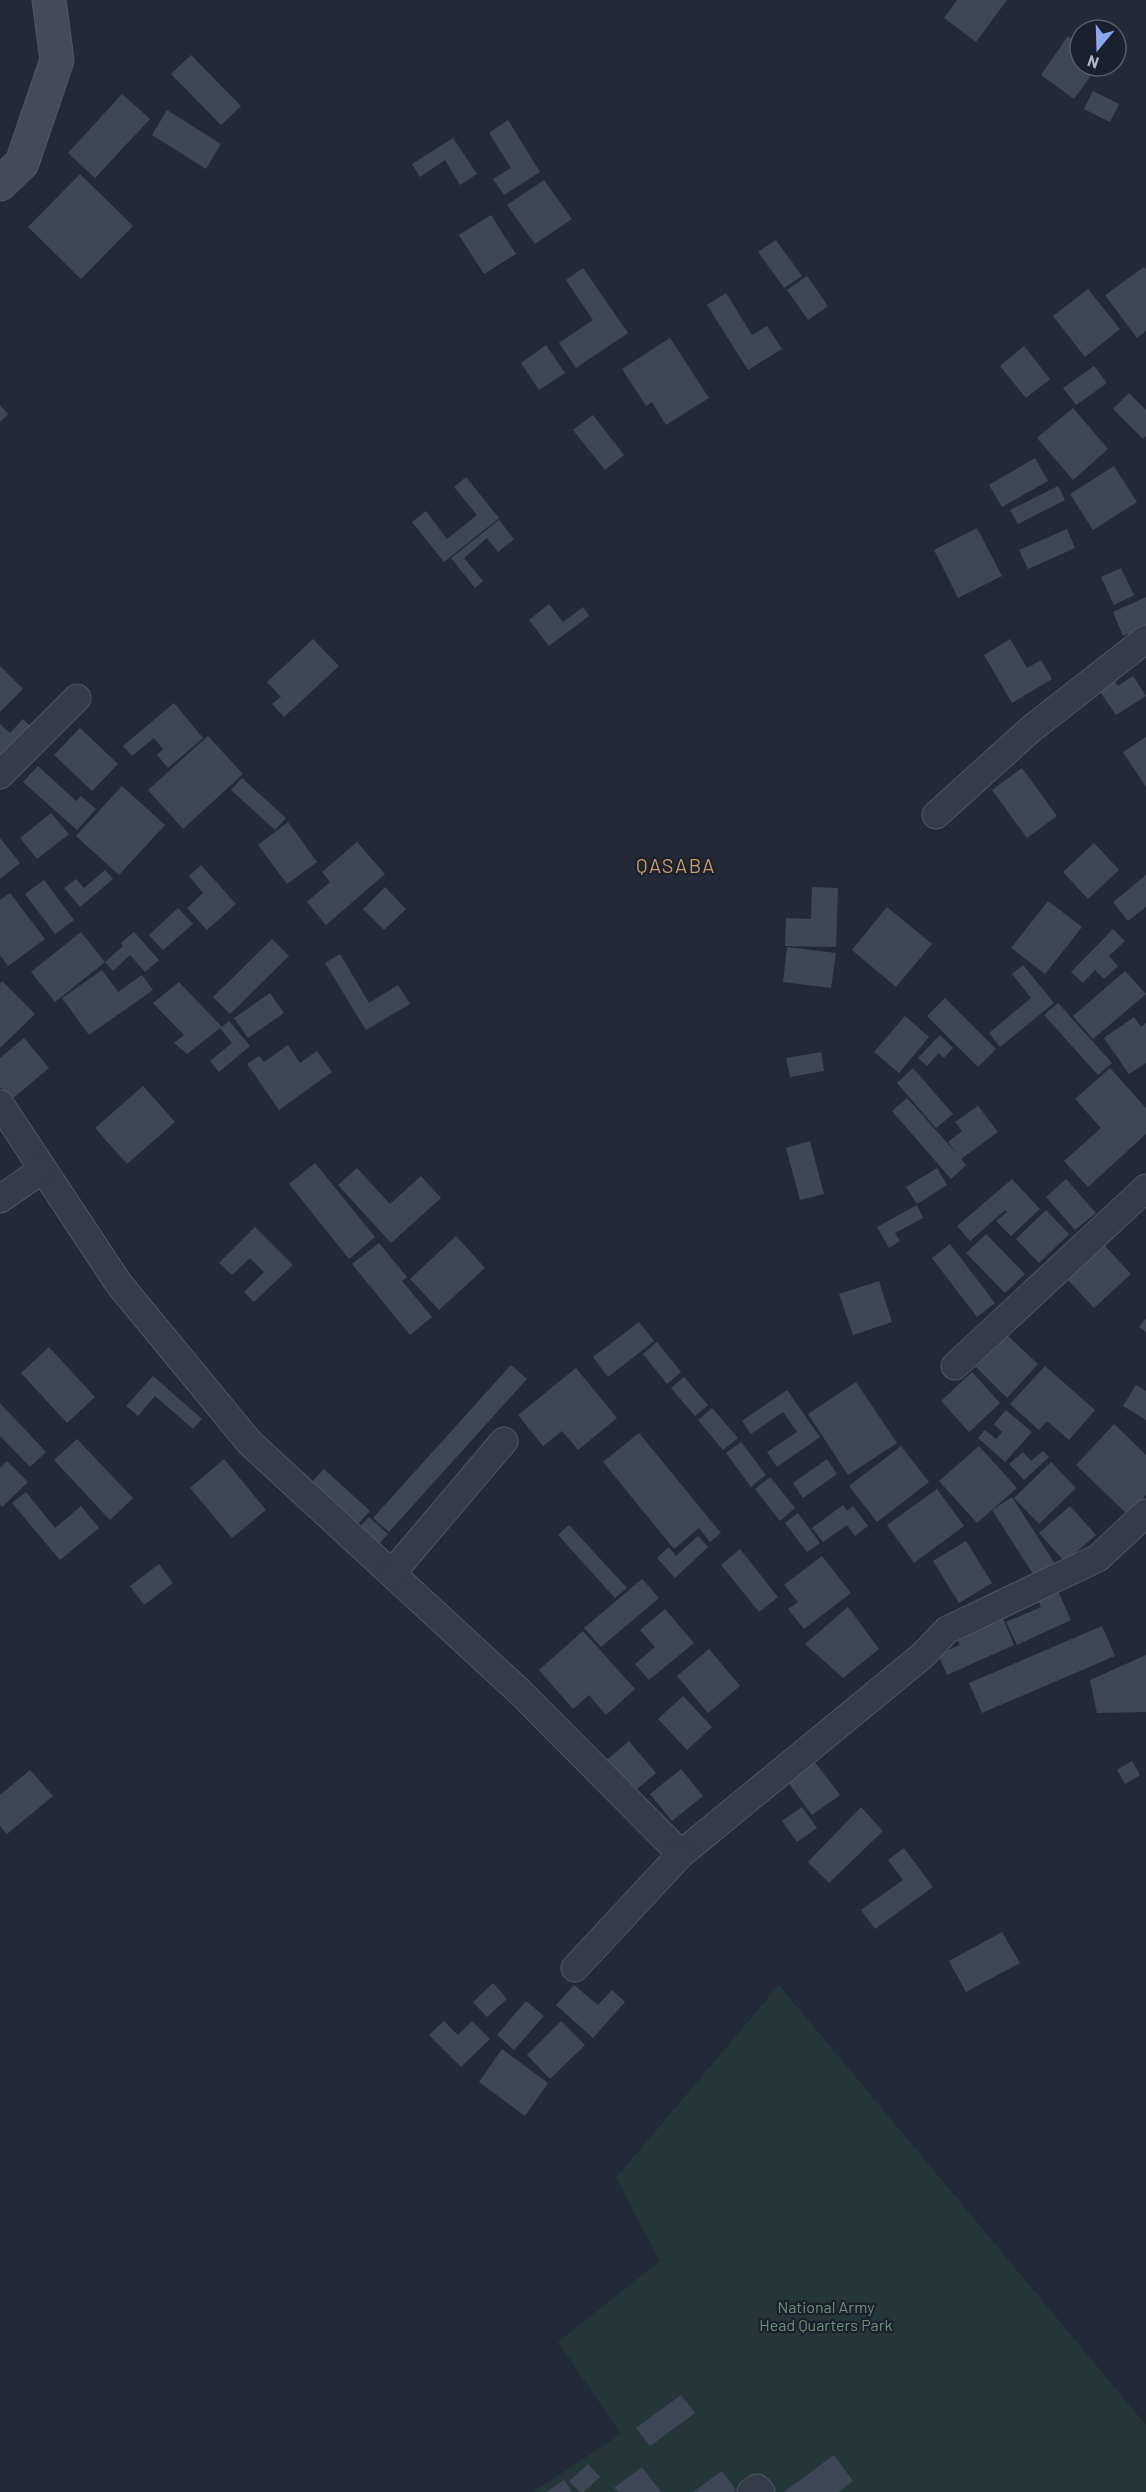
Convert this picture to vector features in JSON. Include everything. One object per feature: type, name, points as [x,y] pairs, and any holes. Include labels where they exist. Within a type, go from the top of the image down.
[{"type":"street","points":[[0,184],[22,163],[57,60],[50,0]]},
{"type":"street","points":[[936,815],[1031,729],[1080,693],[1146,639]]},
{"type":"street","points":[[0,775],[77,698]]},
{"type":"street","points":[[0,1104],[119,1284],[250,1443],[519,1691],[681,1854]]},
{"type":"street","points":[[0,1199],[42,1170]]},
{"type":"street","points":[[955,1366],[1146,1188]]},
{"type":"street","points":[[392,1573],[504,1441]]},
{"type":"street","points":[[574,1968],[681,1854],[922,1656],[947,1630],[1098,1558],[1146,1513]]},
{"type":"street","points":[[752,2492],[757,2488],[761,2492]]},
{"type":"green space","name":"National Army Head Quarters Park","points":[[779,1985],[1146,2425],[1146,2492],[533,2492],[621,2434],[558,2342],[660,2261],[616,2178]]},
{"type":"building","points":[[957,0],[1007,0],[976,42],[944,18]]},
{"type":"building","points":[[1068,36],[1068,78],[1089,78],[1074,99],[1041,75]]},
{"type":"building","points":[[191,55],[241,106],[221,125],[171,74]]},
{"type":"building","points":[[1093,91],[1119,104],[1110,122],[1084,109]]},
{"type":"building","points":[[122,94],[150,119],[95,178],[68,153]]},
{"type":"building","points":[[167,110],[221,144],[206,169],[152,135]]},
{"type":"building","points":[[508,120],[540,172],[504,195],[493,179],[511,168],[489,133]]},
{"type":"building","points":[[453,138],[477,174],[460,185],[445,160],[420,177],[412,164]]},
{"type":"building","points":[[80,174],[133,226],[81,279],[28,227]]},
{"type":"building","points":[[544,180],[572,219],[535,244],[507,205]]},
{"type":"building","points":[[491,215],[516,254],[484,274],[459,235]]},
{"type":"building","points":[[776,240],[802,276],[784,288],[758,252]]},
{"type":"building","points":[[1144,267],[1146,269],[1146,331],[1137,338],[1105,295]]},
{"type":"building","points":[[583,268],[628,333],[576,368],[559,343],[593,320],[566,280]]},
{"type":"building","points":[[807,276],[828,306],[808,320],[787,290]]},
{"type":"building","points":[[1088,289],[1120,329],[1085,357],[1053,316]]},
{"type":"building","points":[[726,293],[752,335],[767,326],[782,349],[748,370],[707,305]]},
{"type":"building","points":[[670,338],[709,398],[666,425],[652,402],[646,406],[622,369]]},
{"type":"building","points":[[546,345],[565,373],[539,390],[521,363]]},
{"type":"building","points":[[1024,346],[1050,379],[1026,398],[1000,366]]},
{"type":"building","points":[[1094,366],[1107,383],[1076,405],[1063,388]]},
{"type":"building","points":[[1129,393],[1146,410],[1146,436],[1143,439],[1113,409]]},
{"type":"building","points":[[0,405],[8,414],[0,422]]},
{"type":"building","points":[[1073,408],[1108,449],[1073,480],[1037,438]]},
{"type":"building","points":[[593,415],[624,455],[605,470],[573,430]]},
{"type":"building","points":[[1035,458],[1048,481],[1002,507],[989,485]]},
{"type":"building","points":[[1114,466],[1137,502],[1093,530],[1070,494]]},
{"type":"building","points":[[466,477],[499,518],[444,562],[412,522],[426,511],[447,539],[477,515],[454,487]]},
{"type":"building","points":[[1058,486],[1065,500],[1018,524],[1010,510]]},
{"type":"building","points":[[499,520],[514,539],[498,552],[487,538],[464,558],[483,581],[475,588],[451,558]]},
{"type":"building","points":[[977,528],[1002,576],[958,598],[934,550]]},
{"type":"building","points":[[1067,529],[1075,548],[1028,569],[1019,550]]},
{"type":"building","points":[[1121,568],[1134,595],[1114,605],[1101,577]]},
{"type":"building","points":[[1146,597],[1146,626],[1123,636],[1113,612]]},
{"type":"building","points":[[549,604],[563,622],[583,607],[589,616],[549,646],[529,620]]},
{"type":"building","points":[[313,639],[339,666],[284,717],[272,704],[281,697],[267,682]]},
{"type":"building","points":[[1010,639],[1027,668],[1041,660],[1052,679],[1012,703],[984,655]]},
{"type":"building","points":[[0,666],[23,689],[0,712]]},
{"type":"building","points":[[1109,673],[1118,686],[1133,676],[1146,696],[1116,715],[1094,683]]},
{"type":"building","points":[[174,703],[203,738],[168,768],[157,755],[163,749],[154,738],[132,756],[123,746]]},
{"type":"building","points":[[23,719],[31,727],[3,758],[0,755],[0,724],[10,733]]},
{"type":"building","points":[[80,728],[118,764],[92,791],[54,755]]},
{"type":"building","points":[[208,736],[243,774],[183,829],[148,790]]},
{"type":"building","points":[[1146,737],[1146,787],[1123,752]]},
{"type":"building","points":[[38,766],[76,801],[81,796],[96,809],[77,830],[23,782]]},
{"type":"building","points":[[1022,768],[1057,816],[1027,838],[992,790]]},
{"type":"building","points":[[242,778],[286,818],[275,830],[231,790]]},
{"type":"building","points":[[122,786],[165,825],[119,875],[76,836]]},
{"type":"building","points":[[51,813],[69,834],[37,859],[20,838]]},
{"type":"building","points":[[288,822],[317,862],[287,884],[258,845]]},
{"type":"building","points":[[0,838],[20,863],[0,879]]},
{"type":"building","points":[[357,842],[385,874],[326,925],[307,902],[330,882],[322,872]]},
{"type":"building","points":[[1094,843],[1119,870],[1088,899],[1063,872]]},
{"type":"building","points":[[201,865],[236,904],[207,930],[187,908],[203,893],[189,876]]},
{"type":"building","points":[[105,870],[113,879],[80,907],[64,888],[76,879],[84,888]]},
{"type":"building","points":[[1146,875],[1146,907],[1128,921],[1113,902]]},
{"type":"building","points":[[44,880],[74,920],[55,934],[25,894]]},
{"type":"building","points":[[385,887],[406,909],[384,930],[363,909]]},
{"type":"building","points":[[812,887],[838,888],[836,947],[785,946],[786,918],[811,919]]},
{"type":"building","points":[[10,893],[45,939],[8,966],[0,955],[0,900]]},
{"type":"building","points":[[1048,901],[1082,927],[1045,974],[1011,948]]},
{"type":"building","points":[[887,907],[932,944],[896,987],[852,950]]},
{"type":"building","points":[[178,908],[193,924],[163,950],[149,935]]},
{"type":"building","points":[[1113,929],[1125,941],[1109,956],[1118,966],[1104,979],[1095,970],[1083,983],[1071,972]]},
{"type":"building","points":[[81,932],[105,962],[55,1002],[31,972]]},
{"type":"building","points":[[134,932],[159,960],[145,972],[130,955],[113,971],[105,962],[123,946],[121,943]]},
{"type":"building","points":[[272,939],[289,956],[230,1014],[213,997]]},
{"type":"building","points":[[787,947],[836,953],[831,988],[783,982]]},
{"type":"building","points":[[340,954],[369,1003],[398,985],[410,1004],[366,1030],[325,963]]},
{"type":"building","points":[[1023,965],[1054,1003],[1000,1047],[989,1033],[1031,998],[1012,974]]},
{"type":"building","points":[[102,970],[118,992],[142,975],[153,990],[89,1035],[62,998]]},
{"type":"building","points":[[1125,971],[1146,994],[1093,1039],[1073,1016]]},
{"type":"building","points":[[2,981],[35,1014],[0,1048],[0,984]]},
{"type":"building","points":[[179,982],[222,1027],[229,1021],[250,1046],[219,1072],[210,1061],[232,1043],[220,1028],[187,1054],[174,1043],[184,1035],[153,1003]]},
{"type":"building","points":[[270,993],[284,1013],[248,1038],[234,1018]]},
{"type":"building","points":[[945,998],[996,1049],[978,1067],[927,1016]]},
{"type":"building","points":[[1058,1003],[1112,1063],[1098,1075],[1044,1015]]},
{"type":"building","points":[[905,1016],[929,1037],[899,1073],[874,1052]]},
{"type":"building","points":[[1134,1017],[1141,1027],[1146,1023],[1146,1063],[1129,1074],[1104,1038]]},
{"type":"building","points":[[940,1035],[953,1048],[944,1058],[939,1053],[927,1066],[918,1058]]},
{"type":"building","points":[[24,1038],[49,1068],[11,1100],[0,1087],[0,1058]]},
{"type":"building","points":[[288,1045],[300,1063],[317,1051],[332,1072],[279,1110],[247,1064],[259,1056],[264,1062]]},
{"type":"building","points":[[821,1052],[824,1071],[790,1077],[786,1058]]},
{"type":"building","points":[[913,1068],[953,1114],[936,1128],[897,1083]]},
{"type":"building","points":[[1110,1068],[1146,1108],[1146,1134],[1088,1187],[1064,1161],[1101,1128],[1075,1099]]},
{"type":"building","points":[[143,1086],[175,1122],[127,1164],[95,1128]]},
{"type":"building","points":[[907,1098],[957,1154],[948,1142],[962,1131],[955,1122],[978,1106],[998,1132],[961,1159],[966,1165],[951,1179],[892,1111]]},
{"type":"building","points":[[810,1141],[824,1194],[800,1200],[786,1148]]},
{"type":"building","points":[[315,1163],[375,1237],[349,1259],[289,1184]]},
{"type":"building","points":[[357,1168],[390,1204],[421,1176],[441,1198],[391,1243],[338,1185]]},
{"type":"building","points":[[937,1168],[947,1185],[917,1204],[906,1187]]},
{"type":"building","points":[[1012,1179],[1040,1209],[1011,1236],[996,1221],[1007,1212],[1005,1210],[970,1241],[957,1226]]},
{"type":"building","points":[[1066,1179],[1096,1213],[1075,1230],[1046,1197]]},
{"type":"building","points":[[917,1205],[923,1218],[895,1233],[900,1241],[889,1248],[877,1227]]},
{"type":"building","points":[[1046,1210],[1069,1234],[1039,1263],[1016,1239]]},
{"type":"building","points":[[255,1227],[293,1265],[254,1302],[244,1292],[264,1272],[250,1258],[232,1275],[219,1263]]},
{"type":"building","points":[[986,1234],[1025,1274],[1005,1293],[966,1253]]},
{"type":"building","points":[[456,1236],[485,1268],[439,1310],[410,1279]]},
{"type":"building","points":[[379,1243],[407,1277],[402,1281],[432,1317],[410,1335],[352,1264]]},
{"type":"building","points":[[950,1244],[995,1303],[977,1317],[932,1258]]},
{"type":"building","points":[[1103,1244],[1131,1274],[1094,1308],[1066,1278]]},
{"type":"building","points":[[879,1281],[892,1322],[853,1335],[839,1294]]},
{"type":"building","points":[[1146,1318],[1146,1332],[1139,1327]]},
{"type":"building","points":[[639,1322],[654,1341],[608,1377],[593,1357]]},
{"type":"building","points":[[1007,1335],[1038,1364],[1007,1398],[974,1365]]},
{"type":"building","points":[[657,1342],[681,1372],[667,1384],[643,1354]]},
{"type":"building","points":[[49,1347],[95,1397],[67,1423],[21,1373]]},
{"type":"building","points":[[511,1365],[527,1379],[389,1532],[373,1518]]},
{"type":"building","points":[[1045,1366],[1095,1410],[1069,1440],[1047,1421],[1039,1430],[1010,1404]]},
{"type":"building","points":[[576,1368],[617,1418],[578,1450],[562,1431],[543,1446],[518,1415]]},
{"type":"building","points":[[972,1372],[1000,1403],[969,1432],[941,1401]]},
{"type":"building","points":[[153,1376],[202,1419],[193,1429],[155,1396],[138,1416],[126,1406]]},
{"type":"building","points":[[684,1377],[708,1405],[695,1416],[671,1388]]},
{"type":"building","points":[[856,1382],[897,1443],[848,1475],[808,1414]]},
{"type":"building","points":[[1136,1385],[1146,1391],[1146,1420],[1123,1406]]},
{"type":"building","points":[[787,1390],[820,1437],[777,1467],[767,1452],[797,1432],[783,1412],[751,1434],[742,1421]]},
{"type":"building","points":[[0,1403],[46,1452],[30,1467],[0,1436]]},
{"type":"building","points":[[712,1408],[738,1438],[723,1450],[698,1420]]},
{"type":"building","points":[[1006,1410],[1032,1432],[1005,1462],[978,1438],[985,1430],[996,1439],[1002,1432],[994,1424]]},
{"type":"building","points":[[1114,1424],[1146,1455],[1146,1495],[1129,1516],[1076,1465]]},
{"type":"building","points":[[639,1433],[721,1533],[710,1542],[699,1528],[674,1549],[603,1462]]},
{"type":"building","points":[[77,1439],[133,1498],[110,1520],[54,1460]]},
{"type":"building","points":[[741,1442],[766,1475],[751,1487],[726,1453]]},
{"type":"building","points":[[901,1446],[929,1482],[877,1522],[849,1486]]},
{"type":"building","points":[[979,1446],[1017,1488],[977,1523],[939,1481]]},
{"type":"building","points":[[1043,1451],[1049,1457],[1024,1480],[1009,1464],[1023,1452],[1031,1461]]},
{"type":"building","points":[[224,1459],[266,1510],[232,1538],[190,1488]]},
{"type":"building","points":[[827,1459],[837,1474],[803,1498],[793,1483]]},
{"type":"building","points":[[7,1461],[28,1482],[2,1507],[0,1504],[0,1468]]},
{"type":"building","points":[[1051,1462],[1076,1488],[1039,1524],[1014,1498]]},
{"type":"building","points":[[324,1469],[370,1511],[355,1527],[309,1485]]},
{"type":"building","points":[[770,1477],[795,1508],[780,1521],[755,1489]]},
{"type":"building","points":[[937,1489],[964,1526],[914,1563],[887,1525]]},
{"type":"building","points":[[26,1492],[55,1528],[81,1506],[99,1528],[60,1560],[12,1503]]},
{"type":"building","points":[[1012,1497],[1055,1564],[1035,1577],[992,1510]]},
{"type":"building","points":[[843,1505],[847,1511],[853,1506],[868,1526],[855,1536],[847,1525],[823,1542],[812,1528]]},
{"type":"building","points":[[1070,1506],[1096,1535],[1065,1562],[1039,1533]]},
{"type":"building","points":[[798,1513],[820,1543],[807,1552],[785,1523]]},
{"type":"building","points":[[369,1517],[388,1534],[374,1549],[355,1532]]},
{"type":"building","points":[[569,1525],[627,1588],[615,1598],[558,1535]]},
{"type":"building","points":[[698,1536],[708,1547],[675,1578],[657,1558],[669,1547],[676,1556]]},
{"type":"building","points":[[966,1541],[992,1583],[959,1603],[933,1561]]},
{"type":"building","points":[[740,1549],[778,1597],[759,1612],[721,1565]]},
{"type":"building","points":[[822,1556],[851,1593],[804,1629],[788,1609],[798,1602],[784,1585]]},
{"type":"building","points":[[159,1564],[173,1583],[144,1605],[130,1586]]},
{"type":"building","points":[[642,1579],[659,1598],[601,1647],[584,1628]]},
{"type":"building","points":[[1057,1589],[1071,1620],[1017,1645],[1006,1622],[1041,1607],[1037,1598]]},
{"type":"building","points":[[848,1607],[879,1649],[843,1678],[805,1644]]},
{"type":"building","points":[[665,1609],[694,1643],[649,1680],[635,1664],[655,1647],[640,1630]]},
{"type":"building","points":[[1001,1614],[1014,1645],[947,1675],[938,1654],[960,1645],[955,1634]]},
{"type":"building","points":[[1102,1626],[1115,1656],[982,1713],[969,1683]]},
{"type":"building","points":[[583,1631],[635,1689],[606,1715],[589,1695],[573,1709],[539,1670]]},
{"type":"building","points":[[709,1649],[740,1686],[708,1713],[677,1676]]},
{"type":"building","points":[[1146,1655],[1146,1712],[1097,1713],[1090,1680]]},
{"type":"building","points":[[683,1696],[712,1727],[687,1750],[658,1719]]},
{"type":"building","points":[[629,1741],[656,1773],[629,1796],[602,1764]]},
{"type":"building","points":[[814,1761],[840,1795],[812,1815],[787,1781]]},
{"type":"building","points":[[1132,1761],[1140,1775],[1125,1784],[1117,1770]]},
{"type":"building","points":[[681,1769],[703,1796],[672,1821],[650,1794]]},
{"type":"building","points":[[30,1770],[53,1796],[7,1834],[0,1826],[0,1795]]},
{"type":"building","points":[[802,1807],[817,1828],[797,1842],[782,1821]]},
{"type":"building","points":[[861,1807],[883,1831],[829,1883],[808,1862]]},
{"type":"building","points":[[904,1848],[933,1887],[875,1929],[861,1910],[903,1880],[888,1860]]},
{"type":"building","points":[[1002,1932],[1020,1963],[966,1992],[949,1961]]},
{"type":"building","points":[[493,1983],[507,1999],[487,2017],[473,2002]]},
{"type":"building","points":[[574,1985],[598,2005],[612,1990],[625,2002],[593,2038],[556,2005]]},
{"type":"building","points":[[526,2001],[544,2016],[514,2050],[497,2035]]},
{"type":"building","points":[[444,2021],[458,2035],[472,2021],[490,2039],[461,2067],[429,2035]]},
{"type":"building","points":[[561,2021],[585,2045],[550,2079],[527,2055]]},
{"type":"building","points":[[502,2049],[548,2083],[525,2116],[479,2082]]},
{"type":"building","points":[[681,2395],[695,2413],[650,2446],[636,2428]]},
{"type":"building","points":[[834,2455],[853,2481],[838,2492],[784,2492]]},
{"type":"building","points":[[588,2464],[600,2477],[584,2492],[580,2492],[569,2481]]},
{"type":"building","points":[[642,2467],[661,2492],[618,2492],[614,2488]]},
{"type":"building","points":[[722,2471],[736,2490],[733,2492],[693,2492]]},
{"type":"building","points":[[564,2480],[572,2492],[546,2492]]},
{"type":"district","name":"QASABA","points":[[676,866]]}]
